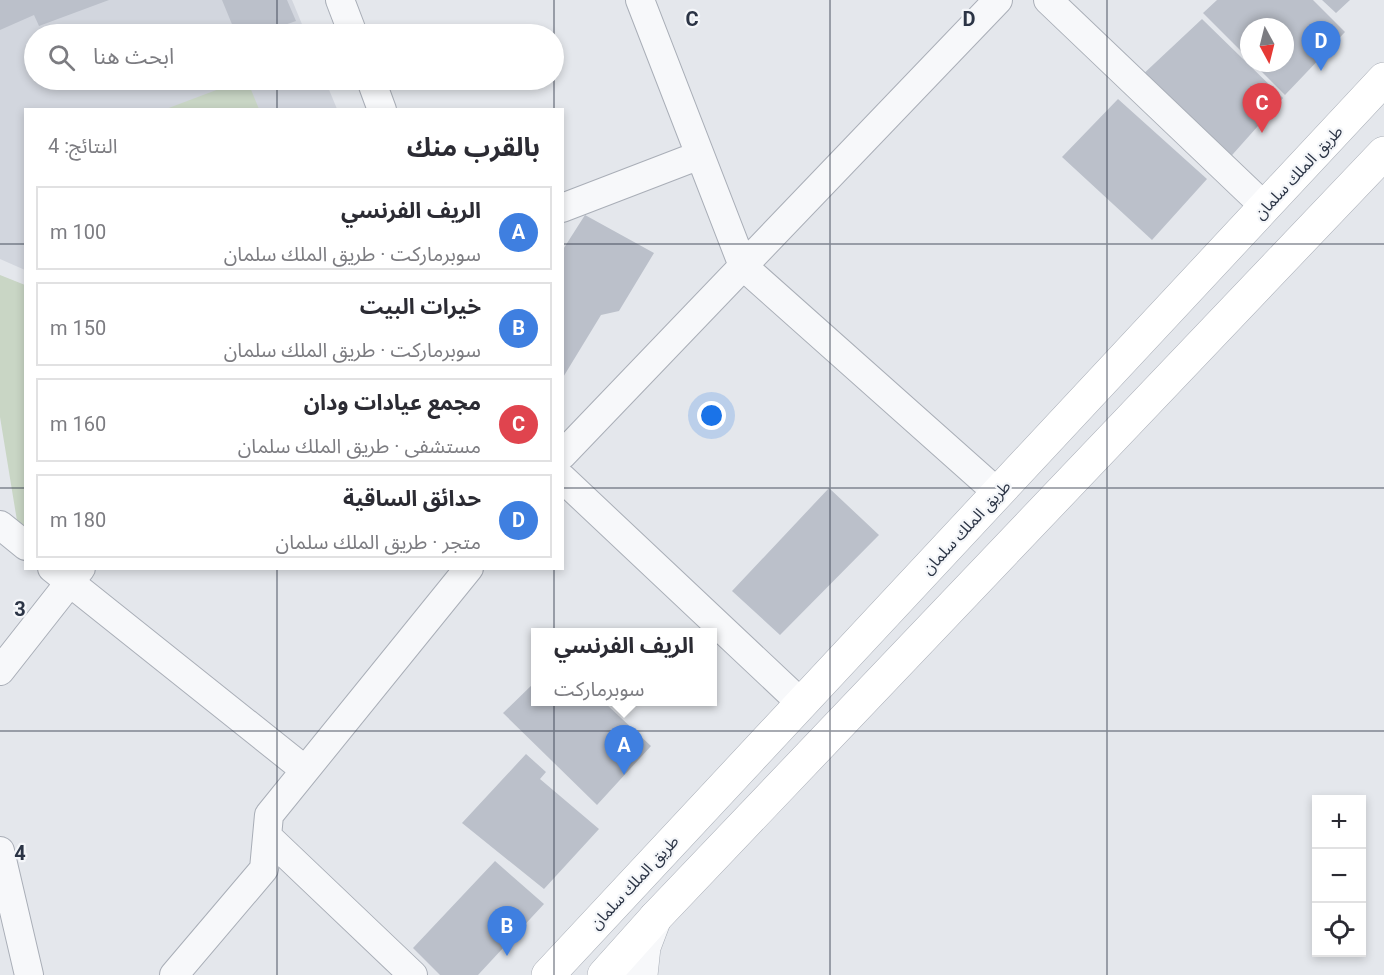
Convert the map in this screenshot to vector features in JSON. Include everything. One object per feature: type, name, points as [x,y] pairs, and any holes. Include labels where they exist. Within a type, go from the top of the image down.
[{"type":"main road","name":"طريق الملك سلمان","points":[[548,975],[1384,79]]},
{"type":"main road","points":[[604,975],[655,918],[1380,164]]},
{"type":"street","points":[[340,0],[349,24]]},
{"type":"street","points":[[640,0],[743,266],[998,493]]},
{"type":"street","points":[[564,452],[998,0]]},
{"type":"street","points":[[1048,0],[1264,207]]},
{"type":"street","points":[[374,90],[381,108]]},
{"type":"street","points":[[564,207],[700,154]]},
{"type":"street","points":[[564,480],[801,704]]},
{"type":"street","points":[[0,525],[24,544]]},
{"type":"street","points":[[174,975],[264,869],[269,815],[467,570]]},
{"type":"street","points":[[0,671],[68,573],[305,771]]},
{"type":"street","points":[[267,836],[413,975]]},
{"type":"street","points":[[0,851],[29,975]]},
{"type":"street","points":[[641,975],[644,947],[655,918]]},
{"type":"shaded area","points":[[0,0],[292,0],[302,24],[24,24],[24,90],[329,90],[337,108],[24,108],[24,270],[0,259]]},
{"type":"green space","points":[[216,90],[251,90],[259,108],[169,108]]},
{"type":"green space","points":[[0,275],[24,285],[24,535],[19,533],[0,417]]},
{"type":"building","points":[[0,0],[109,0],[44,24],[38,24],[34,15],[0,30]]},
{"type":"building","points":[[222,0],[287,0],[296,21],[287,24],[232,24]]},
{"type":"building","points":[[1217,0],[1313,0],[1345,32],[1285,95],[1262,72],[1294,72],[1294,18],[1240,18],[1240,50],[1203,13]]},
{"type":"building","points":[[1322,0],[1350,0],[1336,13]]},
{"type":"building","points":[[1202,19],[1240,56],[1240,72],[1256,72],[1283,98],[1225,163],[1139,78]]},
{"type":"building","points":[[1118,99],[1207,179],[1152,240],[1062,157]]},
{"type":"building","points":[[585,215],[654,253],[619,311],[601,315],[564,376],[564,248]]},
{"type":"building","points":[[829,488],[879,535],[780,635],[732,591]]},
{"type":"building","points":[[531,686],[531,706],[608,706],[651,746],[597,805],[503,713]]},
{"type":"building","points":[[526,754],[546,772],[540,779],[599,829],[544,889],[462,823]]},
{"type":"building","points":[[495,861],[544,904],[478,975],[440,975],[413,948]]},
{"type":"place","name":"حدائق الساقية","points":[[1321,71]]},
{"type":"place","name":"مجمع عيادات ودان","points":[[1262,133]]},
{"type":"place","name":"الريف الفرنسي","points":[[624,775]]},
{"type":"place","name":"خيرات البيت","points":[[507,956]]}]
